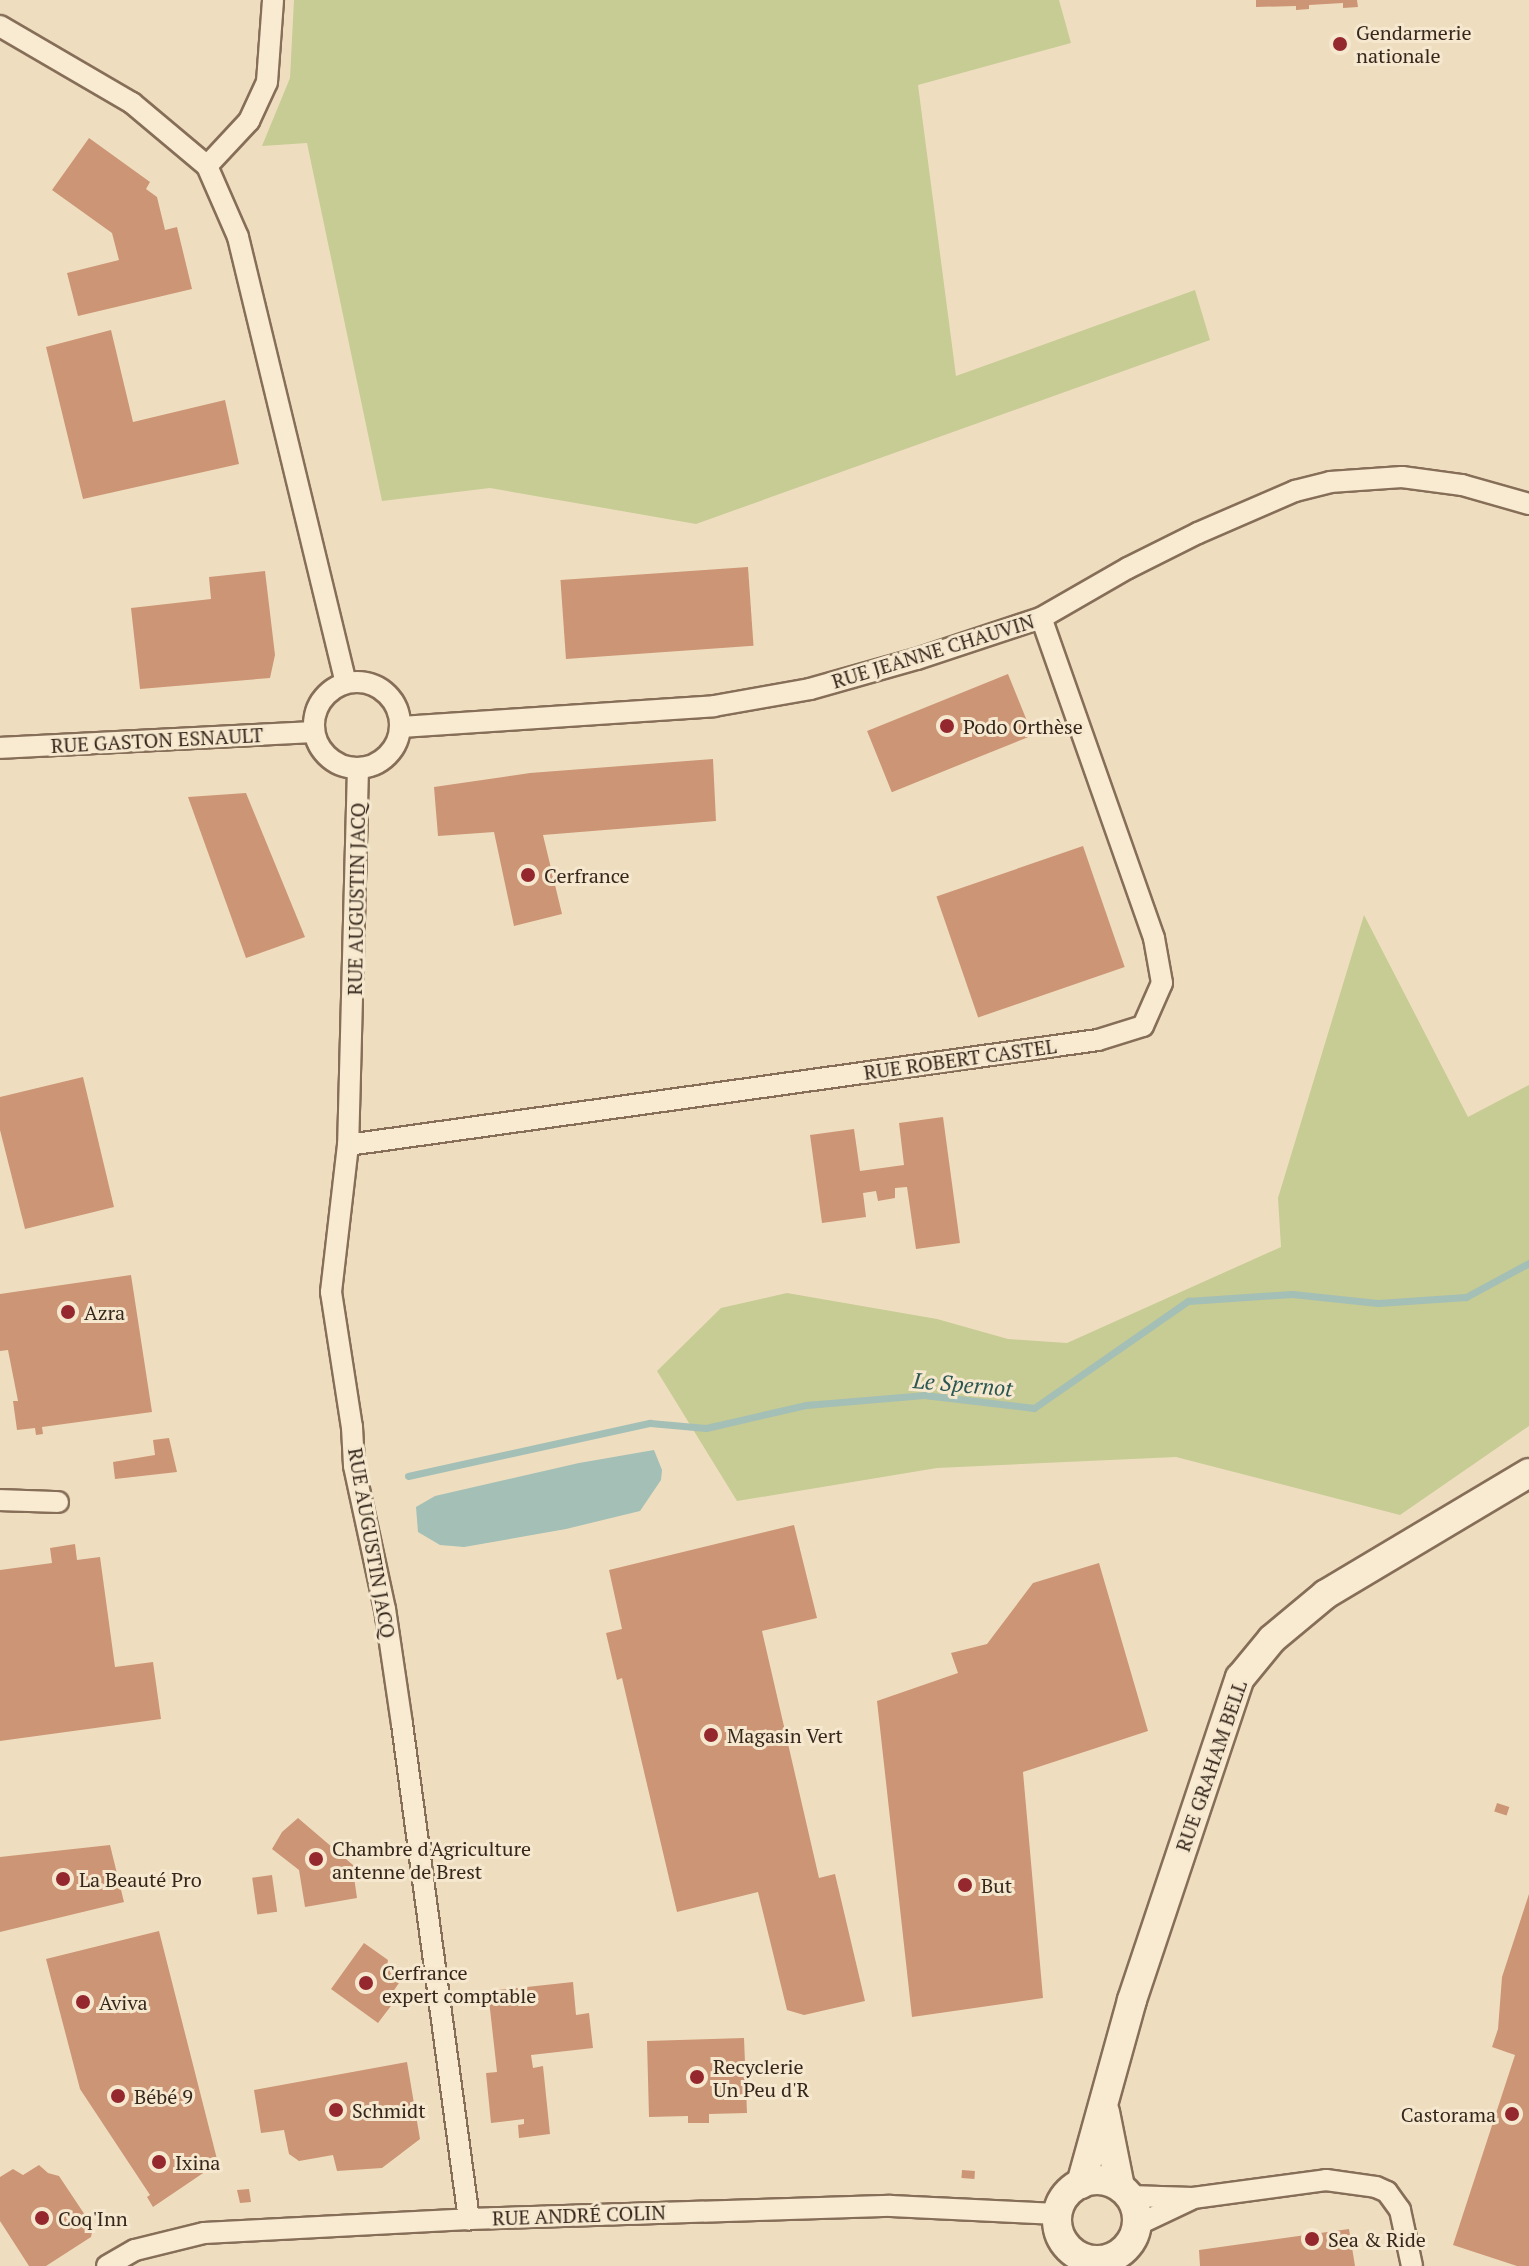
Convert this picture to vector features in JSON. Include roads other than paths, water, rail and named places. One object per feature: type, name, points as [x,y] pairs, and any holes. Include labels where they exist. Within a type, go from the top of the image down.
[{"type":"street","points":[[207,166],[249,121],[267,82],[273,0]]},
{"type":"street","points":[[0,26],[132,103],[207,166],[238,237],[346,682]]},
{"type":"street","name":"RUE JEANNE CHAUVIN","points":[[401,727],[714,706],[810,689],[917,659],[1041,618],[1128,568],[1198,533],[1295,491],[1330,482],[1402,477],[1462,485],[1529,504]]},
{"type":"street","name":"RUE ROBERT CASTEL","points":[[348,1145],[1098,1040],[1143,1026],[1162,983],[1154,938],[1041,618]]},
{"type":"street","points":[[346,682],[366,682],[385,690],[397,707],[401,727],[397,742],[388,756],[374,765],[358,768],[329,758],[314,732],[314,716],[320,701],[331,689],[346,682]]},
{"type":"street","name":"RUE GASTON ESNAULT","points":[[0,748],[314,732]]},
{"type":"street","name":"RUE AUGUSTIN JACQ","points":[[358,768],[348,1145],[331,1292],[352,1427],[354,1466],[385,1609],[469,2219]]},
{"type":"street","name":"RUE GRAHAM BELL","points":[[1081,2184],[1132,2000],[1240,1678],[1252,1660],[1326,1594],[1529,1473]]},
{"type":"street","points":[[0,1500],[58,1502]]},
{"type":"street","name":"RUE GRAHAM BELL","points":[[1103,2103],[1124,2192]]},
{"type":"street","points":[[1124,2192],[1193,2198],[1326,2180],[1376,2187],[1387,2192],[1400,2210],[1412,2266]]},
{"type":"street","points":[[1107,2181],[1124,2192],[1138,2215],[1137,2225],[1133,2238],[1117,2262],[1090,2260],[1069,2249],[1057,2227],[1057,2214],[1062,2201],[1081,2184],[1107,2181]]},
{"type":"street","points":[[1137,2225],[1193,2198]]},
{"type":"street","name":"RUE ANDRÉ COLIN","points":[[107,2266],[135,2250],[204,2233],[469,2219],[891,2206],[1057,2214]]},
{"type":"water","points":[[654,1450],[662,1470],[661,1480],[640,1511],[566,1529],[464,1547],[440,1545],[418,1532],[416,1507],[435,1496],[579,1463]]},
{"type":"waterway","name":"Le Spernot","points":[[408,1476],[650,1423],[706,1428],[806,1405],[924,1395],[1034,1408],[1188,1301],[1292,1294],[1378,1303],[1466,1297],[1529,1263]]},
{"type":"place","name":"Gendarmerie nationale","points":[[1340,44]]},
{"type":"place","name":"Podo Orthèse","points":[[947,726]]},
{"type":"place","name":"Cerfrance","points":[[528,875]]},
{"type":"place","name":"Azra","points":[[68,1312]]},
{"type":"place","name":"Magasin Vert","points":[[711,1735]]},
{"type":"place","name":"Chambre d'Agriculture antenne de Brest","points":[[316,1859]]},
{"type":"place","name":"La Beauté Pro","points":[[63,1879]]},
{"type":"place","name":"But","points":[[965,1885]]},
{"type":"place","name":"Cerfrance expert comptable","points":[[366,1983]]},
{"type":"place","name":"Aviva","points":[[83,2002]]},
{"type":"place","name":"Recyclerie Un Peu d'R","points":[[697,2077]]},
{"type":"place","name":"Bébé 9","points":[[118,2096]]},
{"type":"place","name":"Schmidt","points":[[336,2110]]},
{"type":"place","name":"Castorama","points":[[1512,2114]]},
{"type":"place","name":"Ixina","points":[[159,2162]]},
{"type":"place","name":"Coq'Inn","points":[[42,2218]]},
{"type":"place","name":"Sea & Ride","points":[[1312,2239]]}]
